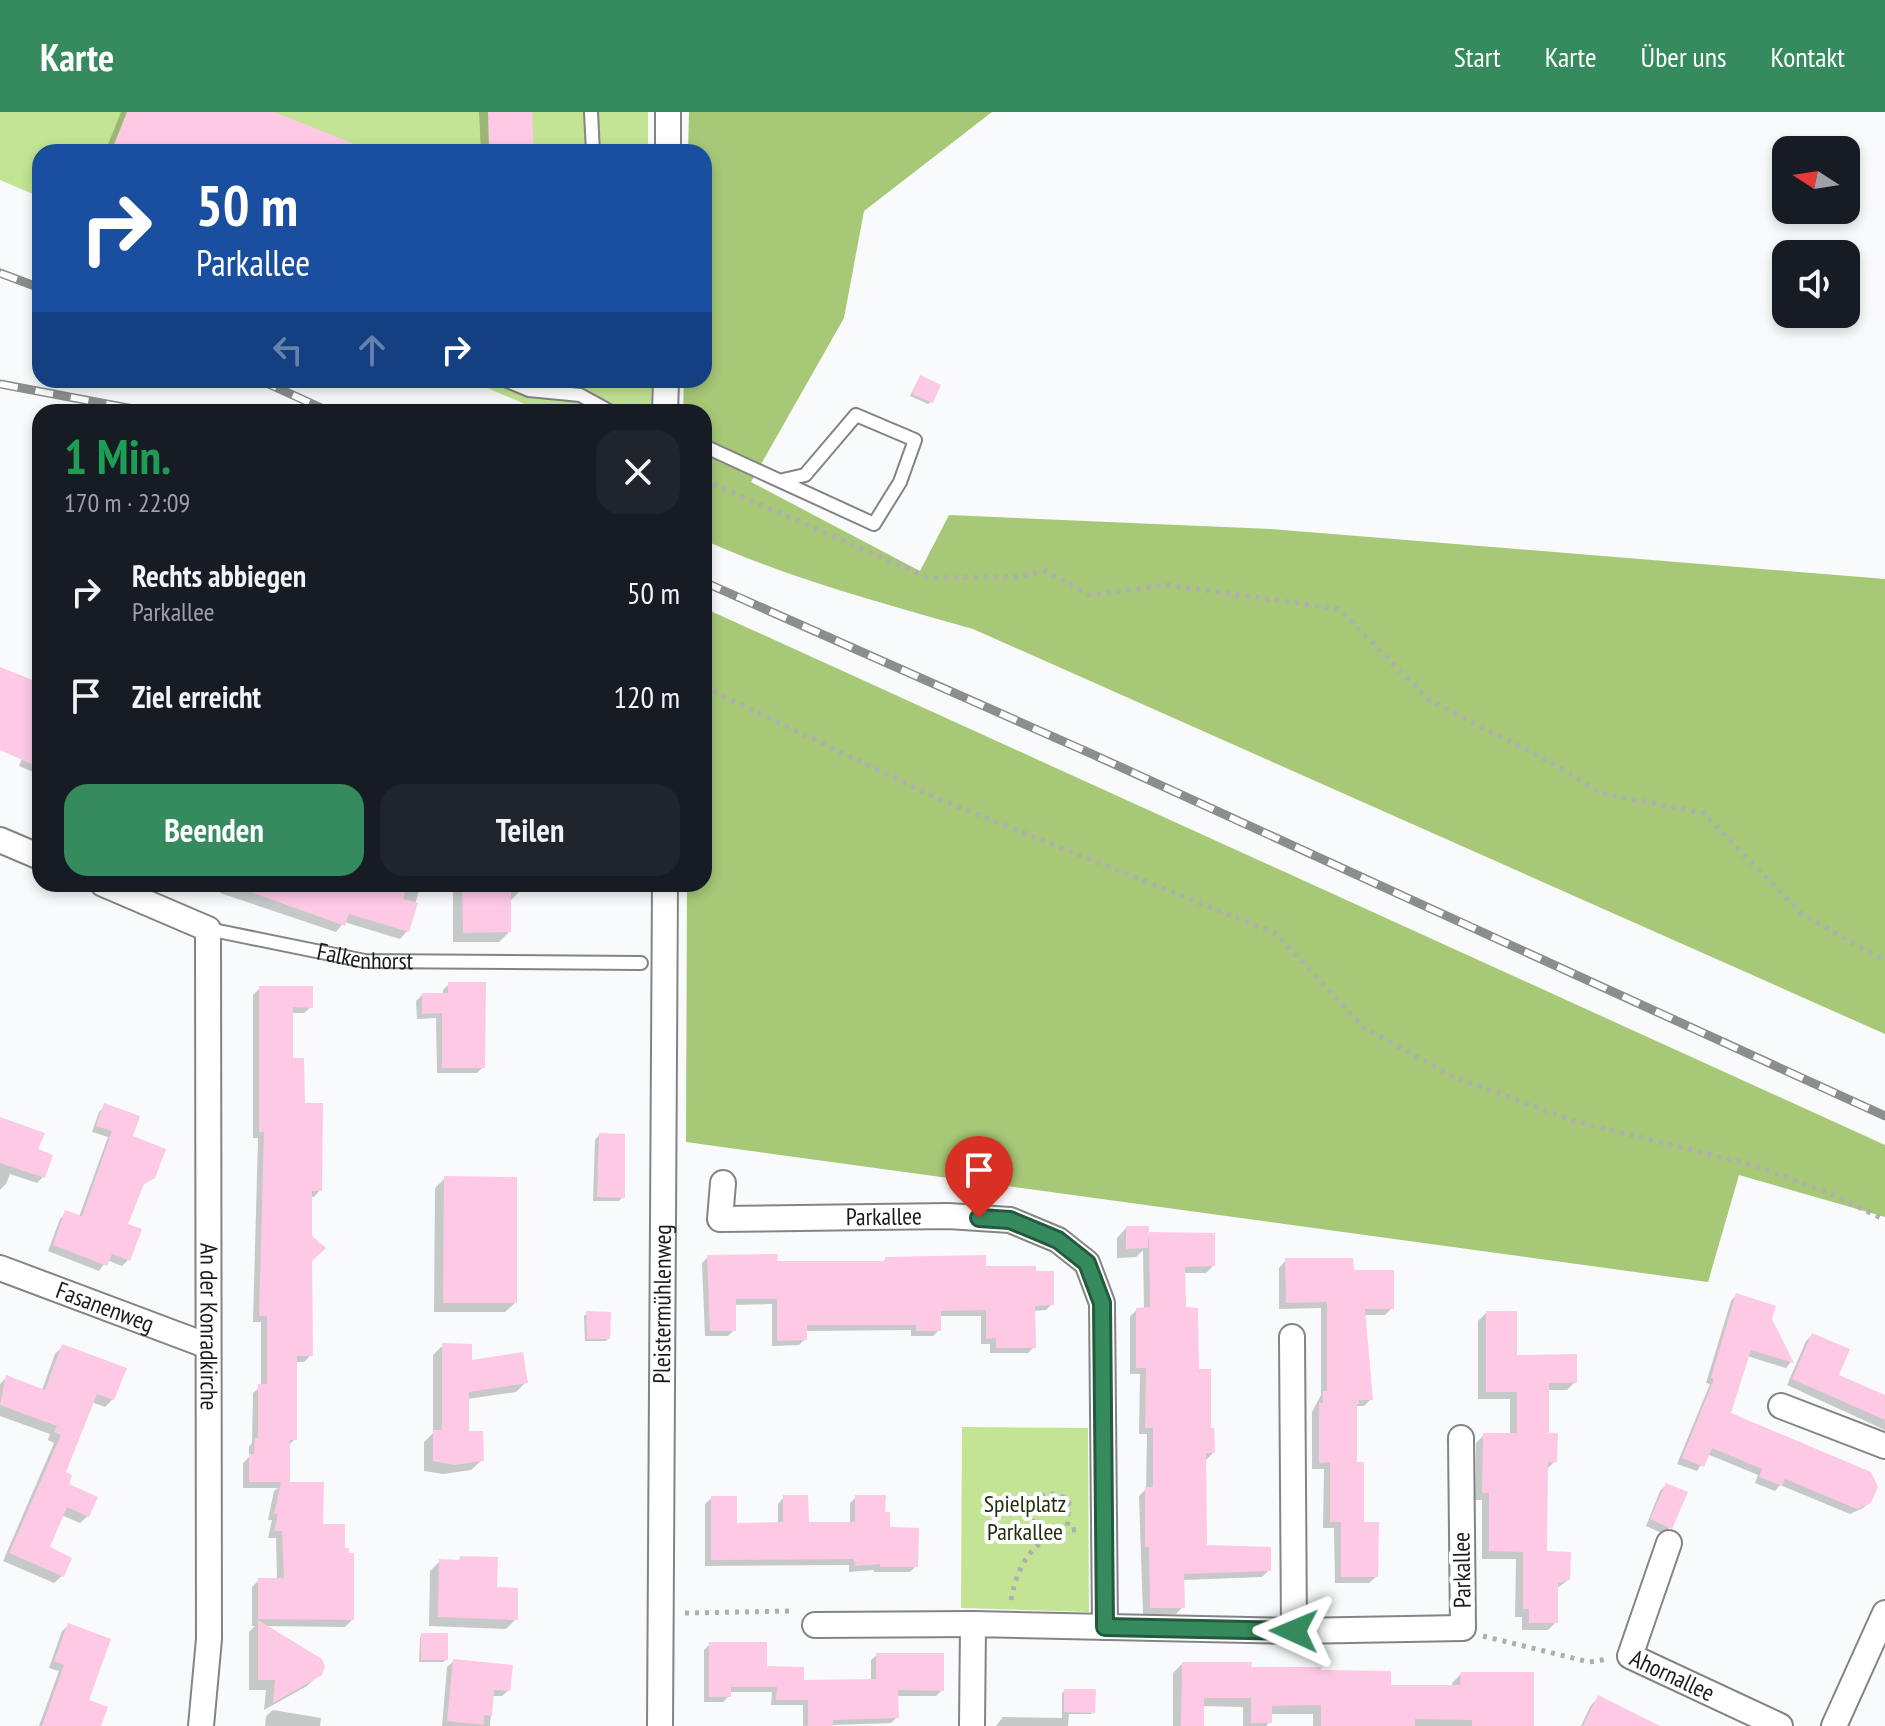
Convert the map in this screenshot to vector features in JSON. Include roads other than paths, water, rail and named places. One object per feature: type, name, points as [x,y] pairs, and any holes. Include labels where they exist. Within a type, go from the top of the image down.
[{"type":"street","points":[[668,112],[668,144]]},
{"type":"street","points":[[0,840],[32,854]]},
{"type":"street","name":"Falkenhorst","points":[[122,892],[208,929]]},
{"type":"street","name":"Pleistermühlenweg","points":[[660,1726],[665,892]]},
{"type":"street","name":"An der Konradkirche","points":[[201,1726],[209,1639],[208,929]]},
{"type":"street","name":"Parkallee","points":[[723,1183],[720,1219],[948,1216],[1010,1220],[1058,1240],[1087,1263],[1102,1303],[1105,1627]]},
{"type":"street","name":"Fasanenweg","points":[[0,1268],[208,1346]]},
{"type":"street","points":[[1292,1337],[1294,1631]]},
{"type":"street","points":[[1781,1406],[1885,1446]]},
{"type":"street","name":"Parkallee","points":[[815,1625],[973,1624],[1294,1631],[1463,1628],[1461,1438]]},
{"type":"street","name":"Ahornallee","points":[[1669,1543],[1630,1656],[1780,1726]]},
{"type":"street","points":[[1834,1726],[1885,1613]]},
{"type":"street","points":[[972,1726],[973,1624]]},
{"type":"lane","points":[[591,112],[593,144]]},
{"type":"lane","points":[[524,388],[580,395],[596,404]]},
{"type":"lane","points":[[712,449],[874,524],[900,482],[915,440],[856,415],[805,475],[783,480]]},
{"type":"lane","name":"Falkenhorst","points":[[208,929],[365,961],[641,963]]},
{"type":"railway","points":[[0,273],[32,285]]},
{"type":"railway","points":[[0,384],[106,404]]},
{"type":"railway","points":[[278,388],[312,404]]},
{"type":"railway","points":[[712,586],[1092,754],[1885,1116]]},
{"type":"park label","name":"Spielplatz Parkallee","points":[[1025,1518]]}]
